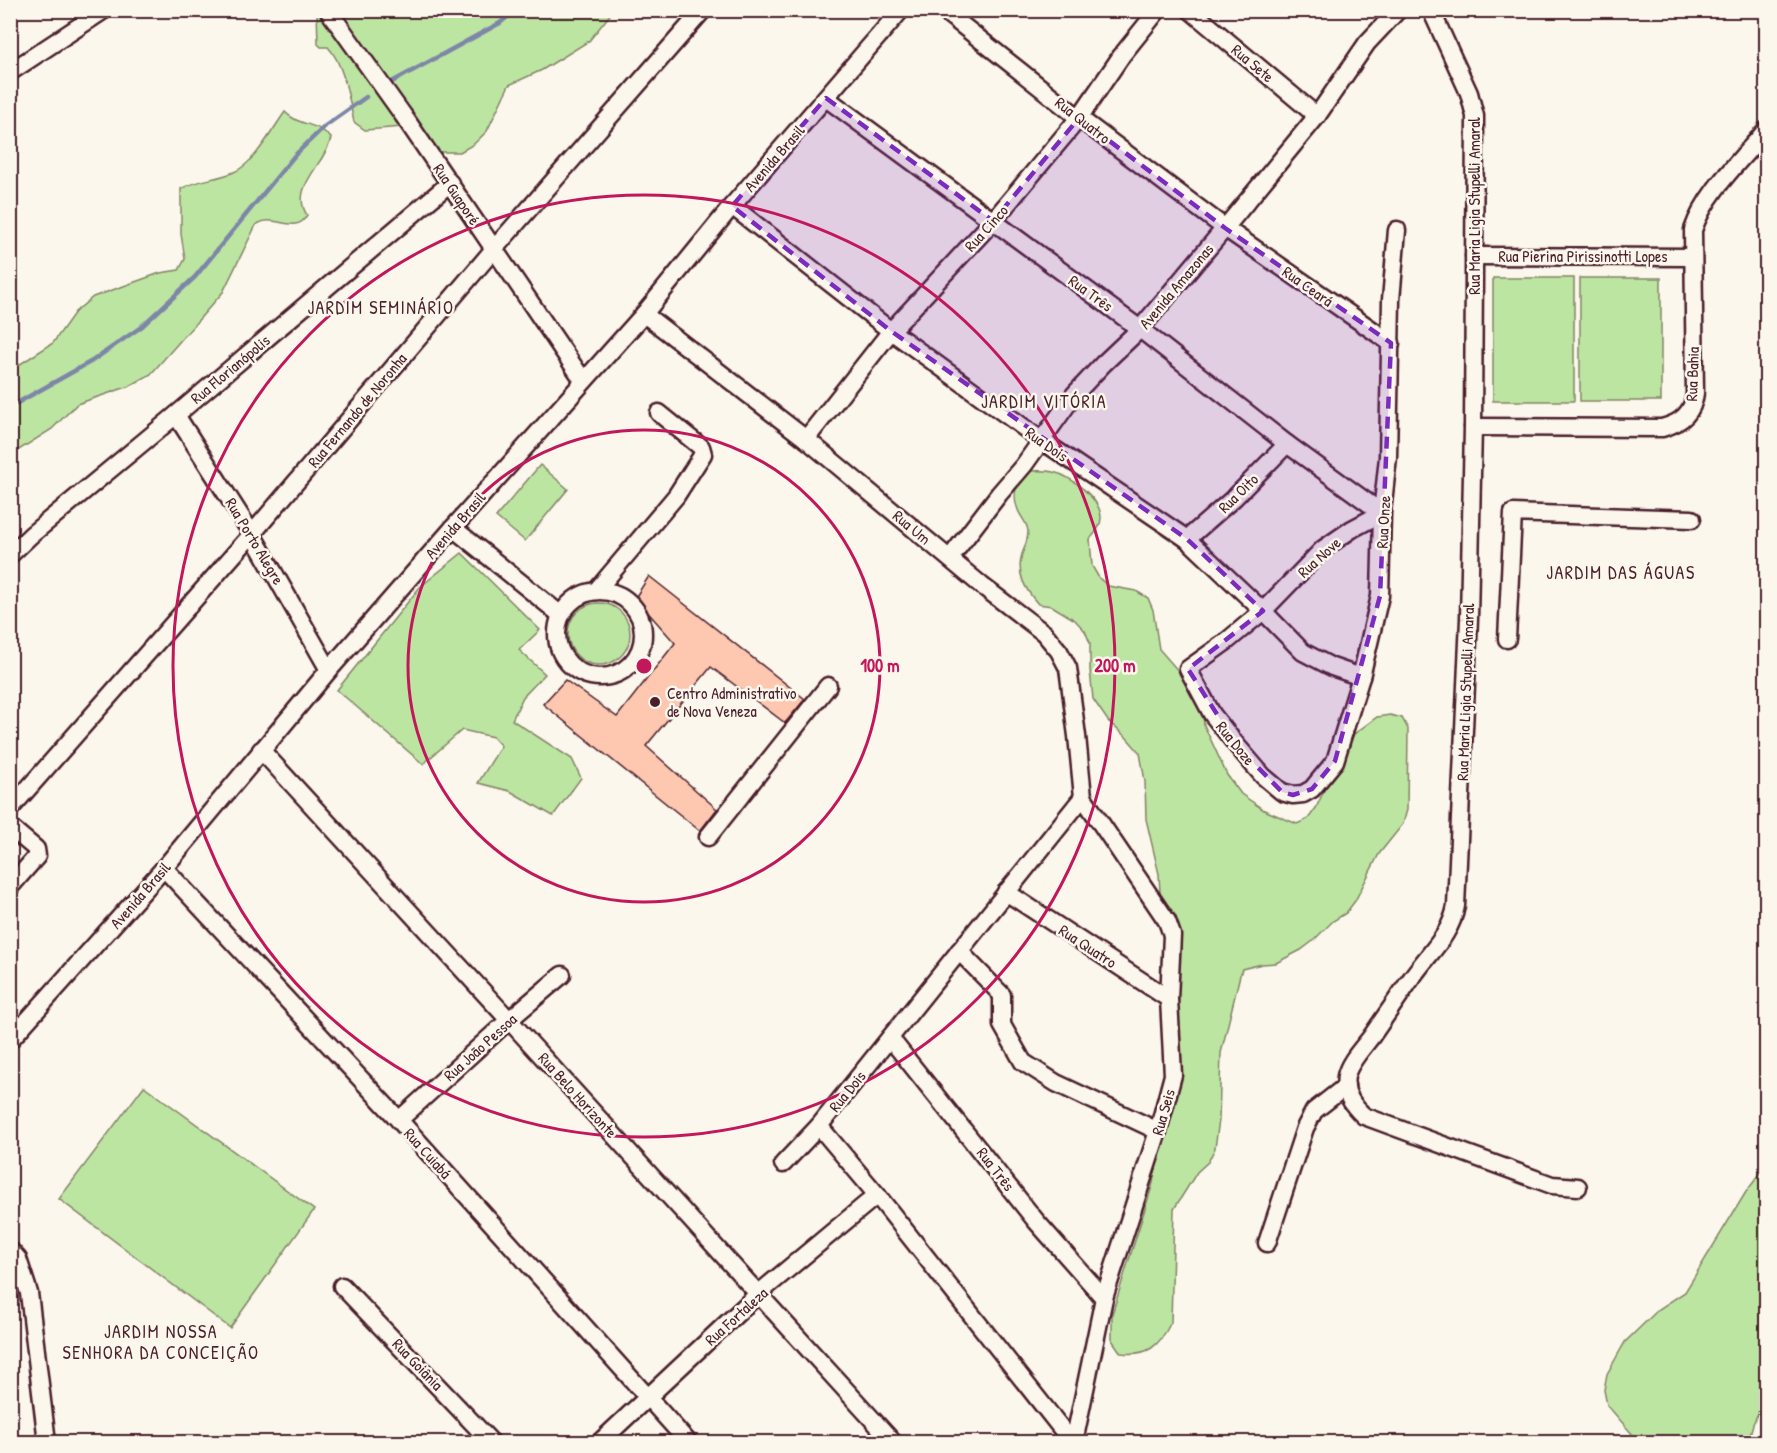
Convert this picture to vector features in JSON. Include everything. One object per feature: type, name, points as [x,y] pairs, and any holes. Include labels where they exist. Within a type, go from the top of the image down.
[{"type":"street","points":[[10,72],[104,10]]},
{"type":"street","name":"Rua Guaporé","points":[[328,10],[450,183],[583,380]]},
{"type":"street","name":"Rua Fernando de Noronha","points":[[10,809],[252,534],[494,249],[702,10]]},
{"type":"street","name":"Avenida Brasil","points":[[10,1040],[164,868],[329,670],[453,528],[644,314],[732,206],[901,10]]},
{"type":"street","name":"Rua Quatro","points":[[943,10],[1079,118],[1225,228]]},
{"type":"street","name":"Rua Cinco","points":[[806,438],[891,331],[993,220],[1079,118],[1122,55],[1158,10]]},
{"type":"street","name":"Rua Sete","points":[[1190,10],[1317,116]]},
{"type":"street","name":"Avenida Amazonas","points":[[950,558],[1024,465],[1074,395],[1140,329],[1225,228],[1317,116],[1367,43],[1398,10]]},
{"type":"street","name":"Rua Maria Ligia Stupelli Amaral","points":[[1346,1086],[1346,1078],[1353,1062],[1443,937],[1453,921],[1456,906],[1468,638],[1473,427],[1475,139],[1473,105],[1431,10]]},
{"type":"street","name":"Rua Três","points":[[826,98],[1140,329],[1287,444],[1382,513]]},
{"type":"street","name":"Rua Bahia","points":[[1473,427],[1662,428],[1684,419],[1691,410],[1695,393],[1692,257],[1695,224],[1714,192],[1767,130]]},
{"type":"street","name":"Rua Florianópolis","points":[[10,555],[450,183]]},
{"type":"street","name":"Rua Dois","points":[[732,206],[891,331],[1041,440],[1186,539],[1304,652],[1332,668],[1361,677]]},
{"type":"street","name":"Rua Ceará","points":[[1225,228],[1391,343]]},
{"type":"street","name":"Rua Onze","points":[[1303,794],[1312,789],[1335,761],[1361,677],[1380,596],[1382,513],[1388,457],[1391,300],[1397,230]]},
{"type":"street","name":"Rua Pierina Pirissinotti Lopes","points":[[1474,256],[1692,257]]},
{"type":"street","name":"Rua Um","points":[[644,314],[806,438],[981,585],[1044,633],[1059,651],[1068,668],[1083,797]]},
{"type":"street","points":[[596,591],[676,496],[703,454],[701,447],[659,413]]},
{"type":"street","name":"Rua Porto Alegre","points":[[176,415],[252,534],[329,670]]},
{"type":"street","name":"Rua Oito","points":[[1186,539],[1235,497],[1287,444]]},
{"type":"street","name":"Rua Nove","points":[[1188,669],[1263,611],[1323,549],[1352,529],[1382,513]]},
{"type":"street","points":[[1507,639],[1512,513],[1692,519]]},
{"type":"street","points":[[453,528],[561,615]]},
{"type":"street","points":[[596,591],[610,592],[622,597],[633,606],[640,618],[643,631],[642,645],[636,657],[627,667],[615,674],[587,675],[574,668],[564,657],[558,644],[557,629],[561,615],[570,603],[582,595],[596,591]]},
{"type":"street","name":"Rua Doze","points":[[1188,669],[1212,714],[1263,776],[1282,792],[1293,795],[1303,794]]},
{"type":"street","points":[[708,837],[828,686]]},
{"type":"street","name":"Rua Belo Horizonte","points":[[261,750],[892,1443]]},
{"type":"street","name":"Rua Dois","points":[[1073,1443],[877,1195],[819,1126],[1083,797]]},
{"type":"street","name":"Rua Seis","points":[[1073,1443],[1104,1298],[1158,1131],[1173,1076],[1169,999],[1172,935],[1167,921],[1083,797]]},
{"type":"street","points":[[10,827],[36,849],[37,856],[10,887]]},
{"type":"street","name":"Rua Cuiabá","points":[[164,868],[399,1120],[688,1443]]},
{"type":"street","name":"Rua Quatro","points":[[1006,892],[1169,999]]},
{"type":"street","points":[[959,951],[1002,995],[1002,1025],[1023,1062],[1056,1083],[1158,1131]]},
{"type":"street","name":"Rua João Pessoa","points":[[399,1120],[562,975]]},
{"type":"street","name":"Rua Três","points":[[890,1038],[1036,1221],[1104,1298]]},
{"type":"street","points":[[1267,1243],[1305,1128],[1314,1111],[1346,1086],[1354,1108],[1364,1116],[1552,1185],[1578,1187]]},
{"type":"street","points":[[783,1164],[819,1126]]},
{"type":"street","name":"Rua Fortaleza","points":[[600,1443],[758,1294],[877,1195]]},
{"type":"street","points":[[13,1259],[29,1293],[47,1443]]},
{"type":"street","name":"Rua Goiânia","points":[[342,1286],[414,1359],[491,1443]]},
{"type":"highlighted area","points":[[826,98],[993,221],[1079,118],[1225,228],[1391,343],[1380,596],[1335,761],[1312,789],[1293,795],[1282,792],[1238,747],[1188,669],[1263,611],[1187,539],[891,331],[732,206]]},
{"type":"green space","points":[[317,11],[613,11],[589,41],[542,70],[509,85],[487,131],[474,144],[460,152],[437,152],[403,127],[365,130],[354,122],[345,82],[334,54],[328,47],[321,47],[318,44]]},
{"type":"green space","points":[[285,112],[296,120],[320,129],[331,138],[328,148],[305,185],[302,195],[307,215],[299,223],[294,224],[265,221],[256,225],[223,292],[151,374],[130,386],[77,404],[52,429],[11,455],[11,370],[53,343],[75,312],[93,297],[160,273],[179,270],[185,259],[181,234],[181,189],[194,183],[227,175],[241,168],[249,162]]},
{"type":"green space","points":[[1493,278],[1574,278],[1574,401],[1493,401]]},
{"type":"green space","points":[[1580,278],[1661,278],[1661,401],[1580,401]]},
{"type":"green space","points":[[540,465],[568,489],[525,541],[496,517]]},
{"type":"green space","points":[[1025,471],[1047,471],[1060,474],[1084,489],[1096,503],[1101,521],[1090,539],[1092,566],[1099,578],[1108,586],[1136,591],[1148,598],[1153,610],[1159,649],[1195,690],[1204,725],[1227,775],[1241,794],[1264,810],[1297,824],[1308,819],[1316,808],[1339,757],[1354,734],[1377,717],[1390,715],[1402,718],[1408,729],[1407,810],[1403,824],[1379,854],[1355,901],[1346,913],[1333,921],[1301,950],[1276,963],[1242,969],[1221,1053],[1219,1120],[1215,1148],[1208,1162],[1197,1172],[1174,1209],[1171,1322],[1157,1344],[1139,1353],[1121,1353],[1112,1340],[1112,1314],[1153,1183],[1158,1150],[1161,1088],[1179,1017],[1177,977],[1160,893],[1159,874],[1146,819],[1145,781],[1140,753],[1108,721],[1093,699],[1090,643],[1085,631],[1075,620],[1052,606],[1038,604],[1029,593],[1021,575],[1020,561],[1028,531],[1016,505],[1015,494],[1017,484]]},
{"type":"green space","points":[[462,553],[540,630],[519,650],[545,674],[523,697],[512,720],[572,759],[581,778],[553,816],[510,791],[478,783],[501,746],[493,737],[462,730],[423,764],[337,690],[420,587]]},
{"type":"green space","points":[[599,603],[616,608],[621,612],[625,617],[630,634],[625,651],[621,656],[616,660],[599,665],[582,660],[577,656],[573,651],[568,634],[573,617],[577,612],[582,608]]},
{"type":"green space","points":[[144,1086],[314,1210],[230,1328],[59,1199]]},
{"type":"green space","points":[[1766,1166],[1766,1396],[1753,1424],[1748,1442],[1639,1442],[1607,1405],[1604,1390],[1607,1374],[1625,1342],[1659,1309],[1685,1292],[1746,1192]]},
{"type":"building","name":"Centro Administrativo de Nova Veneza","points":[[649,576],[805,699],[785,723],[711,667],[646,746],[717,809],[700,831],[543,704],[565,680],[617,717],[675,643],[635,598]]},
{"type":"waterway","points":[[390,83],[500,23],[516,10]]},
{"type":"waterway","points":[[10,407],[92,361],[141,327],[195,277],[295,155],[325,126],[366,97]]},
{"type":"place","name":"Centro Administrativo de Nova Veneza","points":[[655,702]]},
{"type":"district","name":"JARDIM SEMINÁRIO","points":[[381,308]]},
{"type":"district","name":"JARDIM VITÓRIA","points":[[1044,402]]},
{"type":"district","name":"JARDIM DAS ÁGUAS","points":[[1621,573]]},
{"type":"district","name":"JARDIM NOSSA SENHORA DA CONCEIÇÃO","points":[[161,1342]]}]
